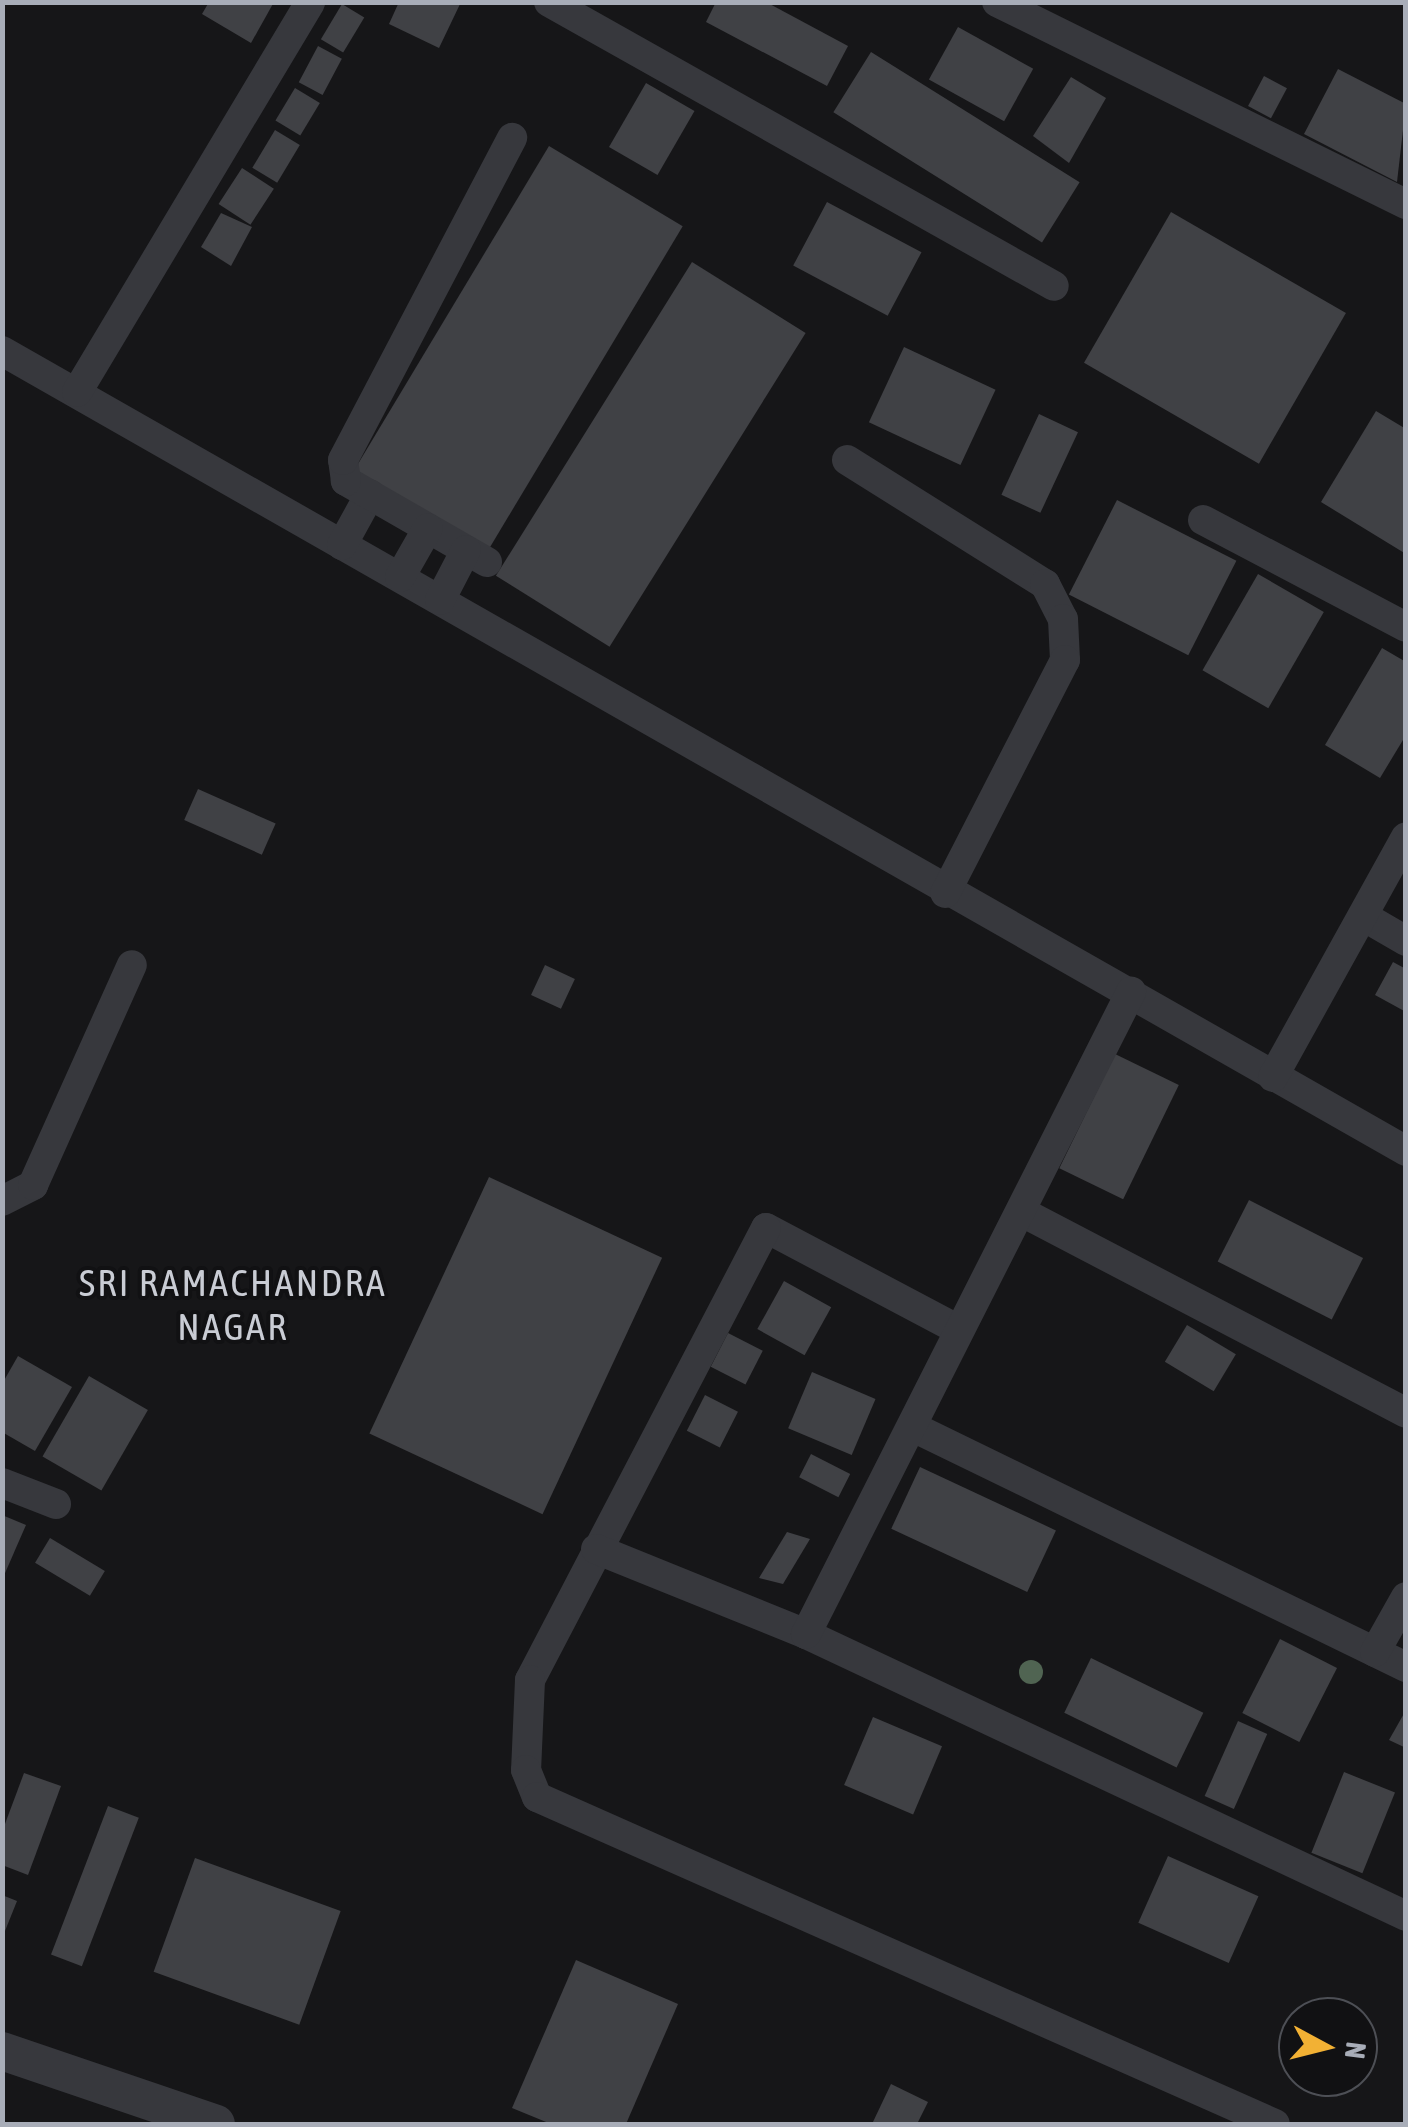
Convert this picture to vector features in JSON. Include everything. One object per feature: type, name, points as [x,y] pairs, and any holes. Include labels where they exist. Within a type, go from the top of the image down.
[{"type":"street","points":[[77,392],[310,2]]},
{"type":"street","points":[[548,2],[1054,286]]},
{"type":"street","points":[[997,2],[1406,204]]},
{"type":"street","points":[[440,600],[476,556],[346,481],[343,460],[512,138]]},
{"type":"street","points":[[2,350],[946,893],[1130,992],[1406,1152]]},
{"type":"street","points":[[846,460],[1046,584],[1063,619],[1065,660],[946,893]]},
{"type":"street","points":[[342,545],[370,494]]},
{"type":"street","points":[[1203,520],[1406,627]]},
{"type":"street","points":[[400,577],[428,528]]},
{"type":"street","points":[[1273,1078],[1406,837]]},
{"type":"street","points":[[1363,916],[1406,940]]},
{"type":"street","points":[[2,1201],[32,1185],[132,965]]},
{"type":"street","points":[[806,1634],[914,1428],[958,1329],[1022,1212],[1130,992]]},
{"type":"street","points":[[1022,1212],[1406,1413]]},
{"type":"street","points":[[958,1329],[766,1228],[530,1680],[526,1770],[536,1797],[1275,2124]]},
{"type":"street","points":[[914,1428],[1406,1667]]},
{"type":"street","points":[[2,1483],[56,1504]]},
{"type":"street","points":[[596,1548],[806,1634],[1406,1916]]},
{"type":"street","points":[[1375,1652],[1406,1596]]},
{"type":"street","points":[[2,2051],[216,2124]]},
{"type":"building","points":[[209,2],[274,2],[251,43],[202,14]]},
{"type":"building","points":[[399,2],[461,2],[439,48],[389,24]]},
{"type":"building","points":[[716,2],[766,2],[848,46],[827,86],[706,22]]},
{"type":"building","points":[[342,4],[364,17],[343,53],[321,39]]},
{"type":"building","points":[[958,27],[1033,69],[1004,121],[929,79]]},
{"type":"building","points":[[318,46],[342,59],[323,95],[299,82]]},
{"type":"building","points":[[871,52],[1080,182],[1042,243],[833,112]]},
{"type":"building","points":[[1338,69],[1406,104],[1397,182],[1304,134]]},
{"type":"building","points":[[1264,76],[1287,88],[1271,118],[1248,106]]},
{"type":"building","points":[[1071,77],[1106,98],[1069,163],[1033,136]]},
{"type":"building","points":[[646,83],[694,111],[657,175],[609,147]]},
{"type":"building","points":[[295,88],[320,103],[300,136],[275,121]]},
{"type":"building","points":[[275,130],[300,145],[277,183],[252,168]]},
{"type":"building","points":[[549,146],[683,226],[485,555],[352,474]]},
{"type":"building","points":[[242,168],[274,189],[250,225],[219,204]]},
{"type":"building","points":[[827,202],[921,252],[888,316],[793,266]]},
{"type":"building","points":[[1171,212],[1346,313],[1259,464],[1084,363]]},
{"type":"building","points":[[221,213],[252,227],[231,266],[201,247]]},
{"type":"building","points":[[692,262],[806,333],[610,647],[496,576]]},
{"type":"building","points":[[904,347],[996,390],[960,465],[869,422]]},
{"type":"building","points":[[1376,411],[1406,429],[1406,554],[1321,502]]},
{"type":"building","points":[[1039,414],[1078,432],[1040,513],[1001,495]]},
{"type":"building","points":[[1117,500],[1236,561],[1188,655],[1069,594]]},
{"type":"building","points":[[1258,574],[1324,612],[1268,708],[1202,670]]},
{"type":"building","points":[[1382,648],[1406,662],[1406,735],[1380,778],[1325,745]]},
{"type":"building","points":[[198,789],[276,824],[262,855],[184,820]]},
{"type":"building","points":[[1393,962],[1406,969],[1406,1012],[1375,995]]},
{"type":"building","points":[[545,965],[575,979],[561,1009],[531,995]]},
{"type":"building","points":[[1115,1054],[1179,1085],[1123,1199],[1059,1168]]},
{"type":"building","points":[[489,1177],[662,1258],[543,1514],[369,1433]]},
{"type":"building","points":[[1249,1200],[1363,1258],[1332,1320],[1218,1261]]},
{"type":"building","points":[[784,1281],[831,1307],[805,1355],[757,1329]]},
{"type":"building","points":[[1187,1325],[1236,1354],[1214,1391],[1165,1362]]},
{"type":"building","points":[[728,1333],[763,1351],[745,1385],[711,1367]]},
{"type":"building","points":[[18,1356],[72,1387],[35,1451],[2,1432],[2,1384]]},
{"type":"building","points":[[812,1372],[876,1399],[852,1455],[788,1428]]},
{"type":"building","points":[[89,1376],[148,1410],[101,1491],[42,1457]]},
{"type":"building","points":[[705,1395],[738,1412],[720,1447],[687,1431]]},
{"type":"building","points":[[811,1454],[850,1474],[838,1497],[799,1477]]},
{"type":"building","points":[[920,1467],[1056,1530],[1027,1592],[891,1529]]},
{"type":"building","points":[[2,1515],[26,1525],[2,1580]]},
{"type":"building","points":[[787,1532],[810,1539],[783,1584],[759,1578]]},
{"type":"building","points":[[50,1538],[105,1571],[90,1596],[35,1563]]},
{"type":"building","points":[[1280,1639],[1337,1668],[1299,1742],[1242,1713]]},
{"type":"building","points":[[1091,1658],[1203,1713],[1177,1768],[1064,1713]]},
{"type":"building","points":[[1406,1710],[1406,1748],[1389,1740]]},
{"type":"building","points":[[873,1717],[942,1746],[913,1814],[844,1785]]},
{"type":"building","points":[[1238,1721],[1267,1734],[1234,1809],[1205,1796]]},
{"type":"building","points":[[1344,1772],[1395,1793],[1362,1873],[1311,1853]]},
{"type":"building","points":[[24,1773],[61,1786],[28,1875],[2,1865],[2,1832]]},
{"type":"building","points":[[108,1806],[139,1818],[82,1966],[51,1954]]},
{"type":"building","points":[[1168,1856],[1258,1896],[1229,1963],[1138,1923]]},
{"type":"building","points":[[195,1858],[341,1911],[299,2025],[154,1972]]},
{"type":"building","points":[[2,1895],[17,1901],[3,1936],[2,1936]]},
{"type":"building","points":[[576,1960],[678,2004],[626,2124],[551,2124],[512,2108]]},
{"type":"building","points":[[891,2084],[928,2102],[917,2124],[872,2124]]},
{"type":"district","name":"SRI RAMACHANDRA NAGAR","points":[[233,1305]]}]
